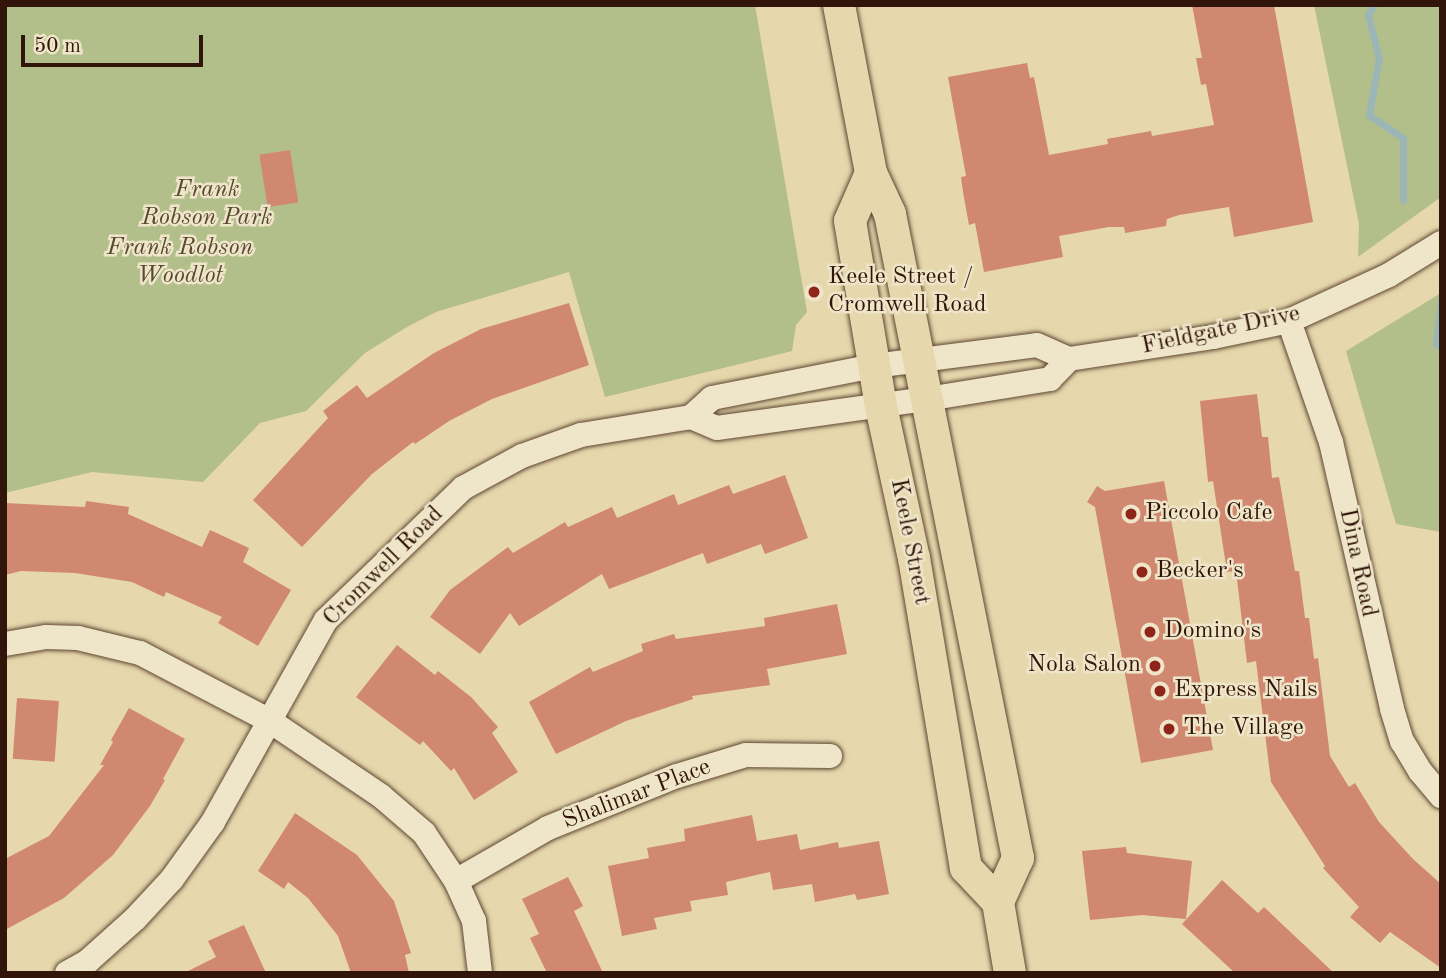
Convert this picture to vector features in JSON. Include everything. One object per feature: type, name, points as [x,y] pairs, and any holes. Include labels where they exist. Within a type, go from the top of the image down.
[{"type":"main road","name":"Keele Street","points":[[839,5],[871,173],[890,214],[1017,858],[999,902],[966,869],[914,558],[881,406],[850,220],[871,173]]},
{"type":"main road","points":[[999,902],[1010,973]]},
{"type":"street","name":"Fieldgate Drive","points":[[1069,359],[1213,337],[1289,321],[1389,275],[1441,243]]},
{"type":"street","name":"Dina Road","points":[[1289,321],[1331,442],[1392,709],[1402,741],[1420,771],[1441,796]]},
{"type":"street","points":[[874,366],[1037,345],[1069,359],[1050,379],[881,406]]},
{"type":"street","name":"Cromwell Road","points":[[691,417],[712,398],[874,366]]},
{"type":"street","name":"Cromwell Road","points":[[67,973],[87,962],[135,919],[172,879],[213,822],[326,620],[463,488],[522,456],[581,435],[691,417],[717,428],[881,406]]},
{"type":"street","points":[[5,644],[46,637],[78,638],[140,653],[270,721],[382,796],[424,833],[456,881],[474,921],[480,973]]},
{"type":"street","name":"Shalimar Place","points":[[456,881],[548,828],[677,776],[746,755],[830,756]]},
{"type":"green space","name":"Frank Robson Park","points":[[5,5],[755,5],[807,312],[796,325],[792,351],[605,397],[569,272],[436,312],[407,327],[365,353],[306,411],[260,423],[203,482],[92,472],[5,493]]},
{"type":"green space","points":[[1314,5],[1441,5],[1441,197],[1358,257],[1359,224]]},
{"type":"green space","points":[[1441,293],[1441,532],[1396,524],[1346,351]]},
{"type":"building","points":[[1192,5],[1274,5],[1313,222],[1234,237],[1229,207],[1179,215],[1167,219],[1166,226],[1125,233],[1124,227],[1109,227],[1059,236],[1063,257],[984,272],[975,223],[969,225],[961,177],[966,176],[948,77],[1027,63],[1030,78],[1034,77],[1049,155],[1108,144],[1107,139],[1151,131],[1152,136],[1214,125],[1206,84],[1201,85],[1196,58],[1202,58]]},
{"type":"building","points":[[290,150],[298,202],[268,207],[259,155]]},
{"type":"building","points":[[569,303],[589,365],[492,399],[449,421],[415,444],[413,442],[372,474],[302,547],[253,500],[328,418],[323,411],[357,385],[367,398],[434,353],[481,329]]},
{"type":"building","points":[[1257,394],[1262,437],[1268,437],[1272,478],[1279,477],[1295,571],[1299,571],[1305,618],[1309,618],[1314,659],[1318,658],[1330,756],[1349,787],[1355,783],[1379,822],[1413,859],[1441,884],[1441,968],[1390,932],[1380,943],[1350,917],[1359,907],[1323,868],[1325,866],[1271,782],[1256,661],[1247,663],[1236,571],[1227,572],[1213,481],[1208,482],[1200,401]]},
{"type":"building","points":[[785,475],[808,538],[765,554],[761,544],[707,564],[703,553],[609,589],[602,574],[519,626],[510,613],[480,654],[430,617],[450,590],[508,547],[513,553],[565,522],[568,527],[612,507],[617,518],[674,494],[678,505],[729,485],[733,494]]},
{"type":"building","points":[[1164,481],[1213,750],[1141,763],[1095,507],[1087,502],[1097,486],[1105,491]]},
{"type":"building","points":[[86,501],[129,507],[128,514],[202,547],[210,530],[249,548],[243,562],[291,590],[258,646],[218,623],[222,617],[166,592],[164,597],[132,582],[75,573],[21,571],[5,575],[5,503],[85,507]]},
{"type":"building","points":[[837,604],[847,654],[767,669],[770,685],[692,696],[693,699],[626,721],[556,754],[529,702],[590,667],[593,672],[643,651],[641,644],[674,634],[676,639],[765,626],[764,618]]},
{"type":"building","points":[[397,645],[435,675],[438,671],[471,697],[498,727],[492,733],[518,772],[474,800],[454,768],[451,771],[423,741],[420,745],[356,697]]},
{"type":"building","points":[[17,698],[59,701],[55,762],[13,759]]},
{"type":"building","points":[[129,708],[185,739],[163,779],[165,780],[150,806],[113,855],[64,898],[5,930],[5,859],[49,836],[104,765],[100,765]]},
{"type":"building","points":[[295,813],[357,855],[394,901],[411,953],[405,955],[409,973],[351,973],[338,936],[308,898],[288,882],[284,889],[258,871]]},
{"type":"building","points":[[752,815],[757,841],[797,834],[800,850],[838,842],[839,848],[879,841],[889,894],[857,900],[855,894],[815,902],[812,884],[773,890],[770,872],[726,882],[728,895],[690,901],[692,911],[654,918],[657,929],[622,936],[608,866],[649,858],[647,848],[685,841],[684,829]]},
{"type":"building","points":[[1126,847],[1127,853],[1192,861],[1186,919],[1142,915],[1090,920],[1082,851]]},
{"type":"building","points":[[568,877],[583,906],[574,911],[603,973],[547,973],[530,938],[539,934],[522,899]]},
{"type":"building","points":[[1222,880],[1258,913],[1264,907],[1334,973],[1235,973],[1182,924]]},
{"type":"building","points":[[244,925],[266,973],[184,973],[216,957],[208,941]]},
{"type":"waterway","points":[[1374,5],[1368,15],[1379,58],[1369,115],[1403,138],[1403,200]]},
{"type":"waterway","points":[[1441,300],[1436,344],[1441,348]]},
{"type":"place","name":"Keele Street / Cromwell Road","points":[[814,292]]},
{"type":"place","name":"Piccolo Cafe","points":[[1131,514]]},
{"type":"place","name":"Becker's","points":[[1142,572]]},
{"type":"place","name":"Domino's","points":[[1150,632]]},
{"type":"place","name":"Nola Salon","points":[[1155,666]]},
{"type":"place","name":"Express Nails","points":[[1160,691]]},
{"type":"place","name":"The Village","points":[[1169,729]]},
{"type":"park label","name":"Frank Robson Woodlot","points":[[180,263]]}]
